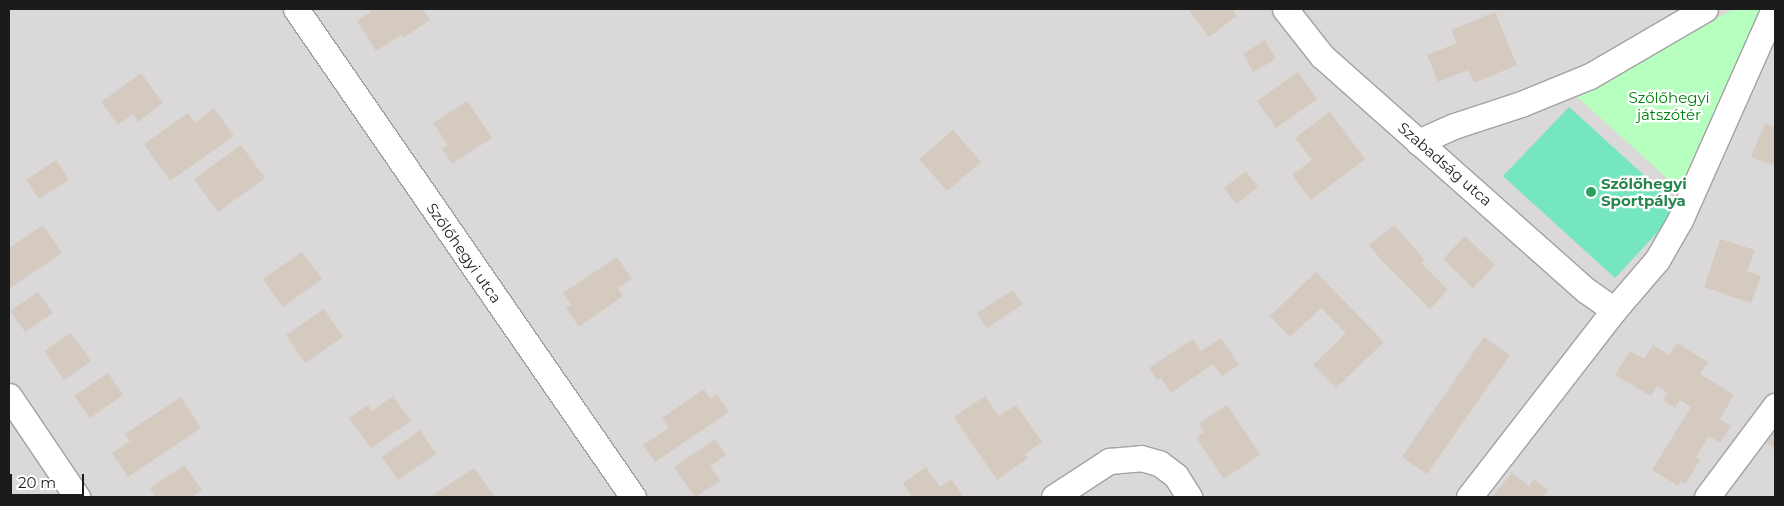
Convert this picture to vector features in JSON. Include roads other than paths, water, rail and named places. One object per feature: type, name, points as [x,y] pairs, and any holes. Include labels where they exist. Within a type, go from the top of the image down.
[{"type":"street","name":"Szőlőhegyi utca","points":[[296,9],[633,497]]},
{"type":"street","name":"Szabadság utca","points":[[1285,9],[1322,56],[1587,291],[1614,310]]},
{"type":"street","points":[[1418,142],[1454,126],[1521,104],[1590,76],[1705,9]]},
{"type":"street","points":[[1469,497],[1614,310],[1657,260],[1680,220],[1774,9]]},
{"type":"street","points":[[9,396],[77,497]]},
{"type":"street","points":[[1707,497],[1775,406]]},
{"type":"street","points":[[1054,497],[1109,461],[1141,458],[1160,463],[1165,467],[1176,476],[1189,497]]},
{"type":"place","name":"Szőlőhegyi Sportpálya","points":[[1591,192]]},
{"type":"park label","name":"Szőlőhegyi játszótér","points":[[1669,106]]}]
